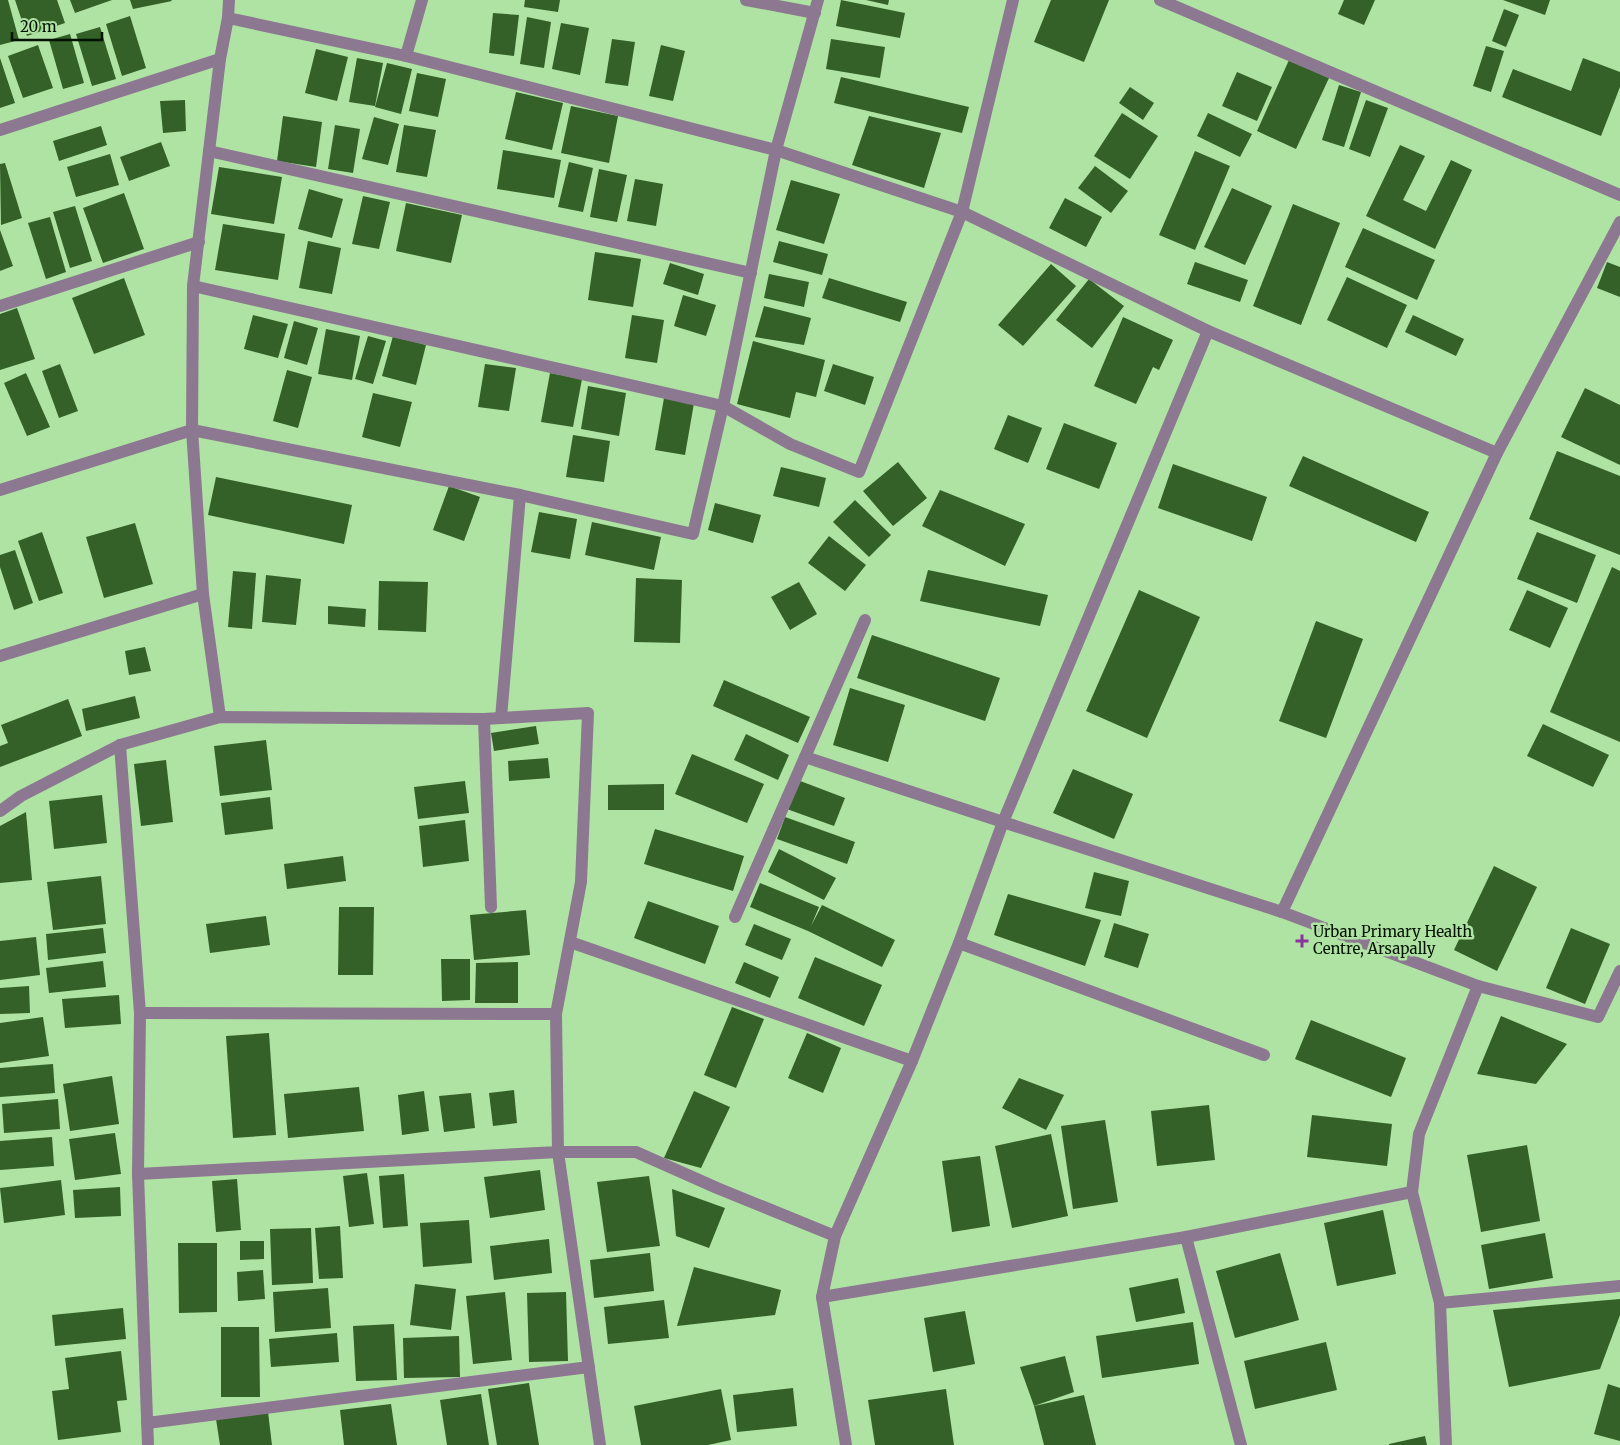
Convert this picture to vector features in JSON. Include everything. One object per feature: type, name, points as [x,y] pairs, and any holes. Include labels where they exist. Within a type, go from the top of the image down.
[{"type":"street","points":[[220,717],[203,594],[192,430],[193,286],[220,59],[228,18],[229,0]]},
{"type":"street","points":[[406,56],[422,0]]},
{"type":"street","points":[[746,0],[815,13]]},
{"type":"street","points":[[0,490],[192,430],[520,495],[693,534],[723,406],[776,150],[818,0]]},
{"type":"street","points":[[193,286],[723,406],[790,444],[859,472],[962,212],[1013,0]]},
{"type":"street","points":[[1160,0],[1620,196]]},
{"type":"street","points":[[228,18],[406,56],[776,150],[962,212],[1208,331],[1497,453]]},
{"type":"street","points":[[0,130],[220,59]]},
{"type":"street","points":[[209,151],[751,273]]},
{"type":"street","points":[[1282,912],[1497,453],[1620,222]]},
{"type":"street","points":[[0,306],[199,242]]},
{"type":"street","points":[[846,1445],[822,1297],[835,1236],[912,1061],[1003,822],[1208,331]]},
{"type":"street","points":[[501,718],[520,495]]},
{"type":"street","points":[[0,656],[203,594]]},
{"type":"street","points":[[735,917],[865,620]]},
{"type":"street","points":[[0,811],[20,796],[120,745],[220,717],[484,719],[588,714],[581,882],[556,1014],[558,1152],[600,1445]]},
{"type":"street","points":[[484,719],[491,908]]},
{"type":"street","points":[[120,745],[140,1013],[138,1174],[148,1445]]},
{"type":"street","points":[[805,757],[1282,912],[1478,986],[1598,1017],[1620,971]]},
{"type":"street","points":[[570,942],[912,1061]]},
{"type":"street","points":[[958,943],[1264,1055]]},
{"type":"street","points":[[1446,1445],[1440,1303],[1412,1192],[1419,1134],[1478,986]]},
{"type":"street","points":[[140,1013],[556,1014]]},
{"type":"street","points":[[138,1174],[558,1152],[636,1152],[717,1188],[835,1236]]},
{"type":"street","points":[[822,1297],[1186,1237],[1412,1192]]},
{"type":"street","points":[[1186,1237],[1241,1445]]},
{"type":"street","points":[[1440,1303],[1620,1286]]},
{"type":"street","points":[[147,1423],[589,1367]]},
{"type":"building","points":[[0,0],[8,0],[19,40],[0,45]]},
{"type":"building","points":[[15,0],[57,0],[65,23],[27,36]]},
{"type":"building","points":[[70,0],[112,0],[75,13]]},
{"type":"building","points":[[130,0],[171,0],[172,1],[133,9]]},
{"type":"building","points":[[525,0],[560,0],[558,12],[524,7]]},
{"type":"building","points":[[841,0],[905,13],[900,38],[836,26]]},
{"type":"building","points":[[866,0],[889,0],[888,5]]},
{"type":"building","points":[[1051,0],[1109,0],[1084,62],[1034,42]]},
{"type":"building","points":[[1344,0],[1375,0],[1364,25],[1338,14]]},
{"type":"building","points":[[1503,0],[1550,0],[1545,15]]},
{"type":"building","points":[[1504,9],[1519,15],[1506,47],[1492,41]]},
{"type":"building","points":[[493,13],[519,15],[514,56],[489,53]]},
{"type":"building","points":[[130,16],[146,68],[122,76],[106,24]]},
{"type":"building","points":[[527,17],[551,22],[544,68],[520,64]]},
{"type":"building","points":[[561,23],[589,28],[580,75],[552,69]]},
{"type":"building","points":[[100,27],[116,79],[92,86],[76,34]]},
{"type":"building","points":[[70,34],[84,83],[63,89],[49,40]]},
{"type":"building","points":[[612,39],[635,42],[628,86],[605,83]]},
{"type":"building","points":[[831,39],[885,47],[880,78],[826,69]]},
{"type":"building","points":[[38,45],[53,88],[23,98],[8,56]]},
{"type":"building","points":[[661,45],[685,51],[673,101],[649,96]]},
{"type":"building","points":[[1486,46],[1504,51],[1491,92],[1473,86]]},
{"type":"building","points":[[316,49],[348,57],[337,101],[305,93]]},
{"type":"building","points":[[0,58],[15,103],[0,108]]},
{"type":"building","points":[[357,58],[383,63],[375,106],[349,102]]},
{"type":"building","points":[[1583,58],[1620,72],[1620,87],[1601,136],[1502,97],[1513,69],[1571,91]]},
{"type":"building","points":[[1289,60],[1329,78],[1296,149],[1257,131]]},
{"type":"building","points":[[387,63],[412,69],[401,114],[375,107]]},
{"type":"building","points":[[1237,72],[1272,87],[1257,121],[1222,106]]},
{"type":"building","points":[[417,73],[446,79],[438,117],[409,111]]},
{"type":"building","points":[[841,77],[969,107],[962,133],[834,103]]},
{"type":"building","points":[[1339,85],[1361,92],[1344,147],[1322,140]]},
{"type":"building","points":[[1130,87],[1154,103],[1143,120],[1119,103]]},
{"type":"building","points":[[516,92],[563,103],[552,150],[505,139]]},
{"type":"building","points":[[185,100],[186,131],[163,133],[160,101]]},
{"type":"building","points":[[1366,100],[1388,108],[1370,157],[1349,149]]},
{"type":"building","points":[[571,106],[618,116],[609,163],[561,153]]},
{"type":"building","points":[[1122,113],[1158,136],[1130,179],[1094,156]]},
{"type":"building","points":[[1208,113],[1252,134],[1240,157],[1197,136]]},
{"type":"building","points":[[283,116],[322,122],[316,167],[277,161]]},
{"type":"building","points":[[869,116],[941,133],[924,188],[852,165]]},
{"type":"building","points":[[374,117],[399,124],[388,165],[362,159]]},
{"type":"building","points":[[335,125],[360,129],[353,173],[328,169]]},
{"type":"building","points":[[404,125],[436,130],[427,177],[396,172]]},
{"type":"building","points":[[101,126],[107,145],[59,161],[53,141]]},
{"type":"building","points":[[161,142],[170,166],[129,181],[120,157]]},
{"type":"building","points":[[1400,145],[1425,156],[1403,200],[1426,211],[1451,160],[1472,170],[1435,249],[1366,216]]},
{"type":"building","points":[[503,150],[561,160],[554,198],[497,189]]},
{"type":"building","points":[[1195,151],[1230,166],[1195,250],[1159,235]]},
{"type":"building","points":[[110,154],[119,185],[76,197],[67,167]]},
{"type":"building","points":[[569,162],[593,168],[583,212],[558,207]]},
{"type":"building","points":[[5,163],[22,218],[1,225],[0,164]]},
{"type":"building","points":[[1095,166],[1128,191],[1111,213],[1078,188]]},
{"type":"building","points":[[219,167],[282,177],[274,224],[211,214]]},
{"type":"building","points":[[599,169],[627,175],[617,222],[590,217]]},
{"type":"building","points":[[635,179],[663,184],[656,226],[627,221]]},
{"type":"building","points":[[791,180],[840,194],[824,244],[776,230]]},
{"type":"building","points":[[1232,188],[1272,206],[1245,265],[1204,247]]},
{"type":"building","points":[[309,189],[343,199],[332,238],[298,229]]},
{"type":"building","points":[[124,193],[144,249],[103,263],[83,208]]},
{"type":"building","points":[[363,196],[390,202],[379,249],[352,244]]},
{"type":"building","points":[[1065,198],[1102,217],[1086,247],[1049,228]]},
{"type":"building","points":[[406,203],[462,215],[451,263],[396,251]]},
{"type":"building","points":[[1293,204],[1340,223],[1301,325],[1253,306]]},
{"type":"building","points":[[75,206],[92,261],[70,268],[53,212]]},
{"type":"building","points":[[50,217],[66,272],[46,279],[28,223]]},
{"type":"building","points":[[223,224],[285,234],[278,280],[215,270]]},
{"type":"building","points":[[1363,228],[1435,260],[1417,300],[1345,267]]},
{"type":"building","points":[[0,230],[13,266],[0,271]]},
{"type":"building","points":[[308,241],[341,248],[332,294],[299,288]]},
{"type":"building","points":[[779,241],[828,254],[822,275],[773,262]]},
{"type":"building","points":[[595,252],[641,259],[633,307],[588,300]]},
{"type":"building","points":[[1195,262],[1248,280],[1240,302],[1187,284]]},
{"type":"building","points":[[1607,262],[1620,267],[1620,297],[1597,288]]},
{"type":"building","points":[[670,263],[704,274],[698,295],[663,284]]},
{"type":"building","points":[[1051,264],[1076,286],[1023,346],[998,325]]},
{"type":"building","points":[[769,274],[809,282],[804,307],[764,298]]},
{"type":"building","points":[[1347,277],[1407,305],[1387,348],[1327,320]]},
{"type":"building","points":[[124,278],[145,335],[94,354],[72,298]]},
{"type":"building","points":[[829,278],[907,302],[900,322],[822,298]]},
{"type":"building","points":[[1089,279],[1124,306],[1092,348],[1056,320]]},
{"type":"building","points":[[683,295],[716,305],[706,336],[674,326]]},
{"type":"building","points":[[764,306],[811,318],[804,345],[755,337]]},
{"type":"building","points":[[17,308],[35,359],[0,370],[0,314]]},
{"type":"building","points":[[253,315],[288,324],[278,358],[244,349]]},
{"type":"building","points":[[632,315],[664,320],[657,363],[625,358]]},
{"type":"building","points":[[1413,315],[1464,339],[1456,356],[1405,332]]},
{"type":"building","points":[[1123,317],[1173,340],[1159,370],[1153,367],[1136,404],[1094,386]]},
{"type":"building","points":[[294,321],[318,328],[307,365],[284,358]]},
{"type":"building","points":[[326,329],[360,336],[352,380],[318,374]]},
{"type":"building","points":[[368,336],[386,341],[373,384],[355,379]]},
{"type":"building","points":[[393,336],[426,345],[416,385],[382,376]]},
{"type":"building","points":[[753,341],[825,360],[816,397],[796,392],[790,418],[737,404]]},
{"type":"building","points":[[60,364],[78,411],[59,418],[42,371]]},
{"type":"building","points":[[485,364],[516,368],[509,411],[478,407]]},
{"type":"building","points":[[833,364],[874,377],[865,405],[824,391]]},
{"type":"building","points":[[287,370],[312,377],[298,428],[273,421]]},
{"type":"building","points":[[26,373],[50,427],[27,436],[4,383]]},
{"type":"building","points":[[550,373],[582,379],[573,427],[541,422]]},
{"type":"building","points":[[588,386],[626,393],[619,436],[581,429]]},
{"type":"building","points":[[1585,388],[1620,405],[1620,465],[1561,437]]},
{"type":"building","points":[[373,393],[412,402],[400,447],[362,437]]},
{"type":"building","points":[[664,398],[694,403],[685,455],[655,450]]},
{"type":"building","points":[[1008,415],[1042,428],[1028,463],[994,449]]},
{"type":"building","points":[[1064,423],[1117,443],[1099,489],[1046,469]]},
{"type":"building","points":[[573,435],[610,441],[604,482],[566,477]]},
{"type":"building","points":[[1557,451],[1620,476],[1620,555],[1529,519]]},
{"type":"building","points":[[1303,456],[1429,512],[1416,542],[1289,486]]},
{"type":"building","points":[[898,462],[927,498],[893,526],[863,491]]},
{"type":"building","points":[[1173,464],[1267,497],[1252,541],[1158,508]]},
{"type":"building","points":[[781,467],[826,478],[819,507],[773,496]]},
{"type":"building","points":[[216,477],[352,505],[344,544],[208,515]]},
{"type":"building","points":[[449,486],[480,497],[464,541],[433,530]]},
{"type":"building","points":[[940,490],[1025,524],[1005,566],[922,526]]},
{"type":"building","points":[[855,500],[891,535],[869,557],[833,522]]},
{"type":"building","points":[[715,503],[761,515],[753,543],[708,530]]},
{"type":"building","points":[[539,512],[577,519],[570,559],[531,552]]},
{"type":"building","points":[[592,522],[661,537],[654,570],[585,555]]},
{"type":"building","points":[[135,523],[153,584],[104,598],[86,537]]},
{"type":"building","points":[[42,532],[63,593],[39,601],[18,541]]},
{"type":"building","points":[[1537,532],[1596,555],[1577,603],[1517,579]]},
{"type":"building","points":[[829,536],[866,565],[845,591],[808,563]]},
{"type":"building","points":[[15,550],[33,603],[14,610],[0,567],[0,555]]},
{"type":"building","points":[[1612,567],[1620,571],[1620,742],[1550,712]]},
{"type":"building","points":[[928,570],[1048,595],[1040,626],[920,601]]},
{"type":"building","points":[[233,571],[256,573],[252,629],[228,627]]},
{"type":"building","points":[[266,575],[301,579],[296,625],[262,622]]},
{"type":"building","points":[[636,578],[682,580],[680,643],[634,642]]},
{"type":"building","points":[[379,581],[428,582],[426,632],[378,630]]},
{"type":"building","points":[[799,582],[817,614],[790,630],[771,597]]},
{"type":"building","points":[[1139,590],[1200,617],[1147,738],[1086,711]]},
{"type":"building","points":[[1527,590],[1568,608],[1550,648],[1509,630]]},
{"type":"building","points":[[328,606],[366,609],[365,627],[328,624]]},
{"type":"building","points":[[1316,621],[1363,639],[1326,738],[1279,721]]},
{"type":"building","points":[[872,635],[1000,678],[985,721],[857,678]]},
{"type":"building","points":[[145,647],[151,671],[129,675],[125,651]]},
{"type":"building","points":[[724,680],[810,717],[798,743],[713,706]]},
{"type":"building","points":[[850,688],[905,705],[888,762],[833,745]]},
{"type":"building","points":[[135,696],[140,718],[86,731],[82,709]]},
{"type":"building","points":[[68,699],[82,736],[0,767],[0,746],[8,743],[1,725]]},
{"type":"building","points":[[1543,724],[1609,755],[1593,787],[1527,756]]},
{"type":"building","points":[[536,726],[539,744],[494,751],[491,733]]},
{"type":"building","points":[[746,734],[789,755],[778,780],[734,760]]},
{"type":"building","points":[[266,740],[272,790],[220,796],[214,746]]},
{"type":"building","points":[[692,754],[764,784],[747,823],[675,794]]},
{"type":"building","points":[[548,758],[550,778],[509,781],[508,761]]},
{"type":"building","points":[[166,760],[173,822],[141,826],[134,764]]},
{"type":"building","points":[[1073,769],[1133,794],[1114,839],[1053,813]]},
{"type":"building","points":[[795,779],[845,798],[834,826],[784,808]]},
{"type":"building","points":[[465,781],[469,813],[418,819],[414,787]]},
{"type":"building","points":[[664,784],[664,810],[608,810],[608,785]]},
{"type":"building","points":[[102,795],[107,843],[54,849],[49,801]]},
{"type":"building","points":[[270,797],[273,829],[225,835],[221,803]]},
{"type":"building","points":[[26,812],[32,880],[0,883],[0,826]]},
{"type":"building","points":[[785,817],[855,842],[847,864],[777,839]]},
{"type":"building","points":[[465,820],[469,861],[423,867],[419,826]]},
{"type":"building","points":[[655,829],[744,856],[733,891],[644,864]]},
{"type":"building","points":[[779,849],[836,878],[824,900],[768,872]]},
{"type":"building","points":[[343,856],[346,881],[287,889],[284,864]]},
{"type":"building","points":[[1494,866],[1537,887],[1497,971],[1454,950]]},
{"type":"building","points":[[1094,872],[1129,881],[1121,916],[1085,908]]},
{"type":"building","points":[[101,876],[106,924],[53,930],[47,882]]},
{"type":"building","points":[[760,883],[819,907],[811,926],[822,905],[895,940],[882,967],[808,931],[750,907]]},
{"type":"building","points":[[1008,894],[1101,920],[1085,966],[994,935]]},
{"type":"building","points":[[648,901],[719,926],[705,964],[634,938]]},
{"type":"building","points":[[339,907],[374,907],[373,975],[338,975]]},
{"type":"building","points":[[526,910],[530,955],[474,960],[470,915]]},
{"type":"building","points":[[266,916],[270,945],[210,953],[206,924]]},
{"type":"building","points":[[1114,923],[1149,934],[1138,968],[1104,957]]},
{"type":"building","points":[[754,924],[791,939],[782,960],[745,945]]},
{"type":"building","points":[[103,928],[106,953],[48,960],[46,934]]},
{"type":"building","points":[[1571,928],[1610,944],[1585,1004],[1546,988]]},
{"type":"building","points":[[36,937],[40,975],[0,980],[0,941]]},
{"type":"building","points":[[815,957],[882,985],[864,1026],[798,998]]},
{"type":"building","points":[[441,959],[470,959],[470,1000],[442,1001]]},
{"type":"building","points":[[103,961],[106,987],[49,993],[46,968]]},
{"type":"building","points":[[518,962],[518,1003],[475,1003],[476,963]]},
{"type":"building","points":[[744,962],[779,977],[770,998],[735,983]]},
{"type":"building","points":[[29,986],[30,1013],[0,1014],[0,988]]},
{"type":"building","points":[[119,995],[121,1024],[65,1028],[62,999]]},
{"type":"building","points":[[732,1007],[764,1019],[736,1088],[704,1075]]},
{"type":"building","points":[[1501,1016],[1567,1044],[1536,1084],[1477,1074]]},
{"type":"building","points":[[43,1017],[49,1056],[0,1063],[0,1023]]},
{"type":"building","points":[[1311,1020],[1406,1058],[1391,1097],[1295,1059]]},
{"type":"building","points":[[269,1033],[276,1135],[233,1138],[226,1036]]},
{"type":"building","points":[[807,1033],[841,1048],[823,1093],[788,1078]]},
{"type":"building","points":[[53,1064],[55,1093],[0,1097],[0,1068]]},
{"type":"building","points":[[112,1076],[119,1124],[70,1131],[63,1084]]},
{"type":"building","points":[[1019,1078],[1064,1095],[1046,1130],[1002,1108]]},
{"type":"building","points":[[359,1087],[364,1131],[288,1138],[284,1094]]},
{"type":"building","points":[[514,1090],[517,1123],[493,1126],[489,1093]]},
{"type":"building","points":[[424,1091],[429,1131],[402,1135],[398,1095]]},
{"type":"building","points":[[694,1091],[730,1107],[701,1168],[664,1158]]},
{"type":"building","points":[[471,1093],[475,1128],[444,1132],[439,1096]]},
{"type":"building","points":[[58,1099],[60,1129],[4,1133],[2,1104]]},
{"type":"building","points":[[1209,1105],[1215,1160],[1157,1166],[1151,1111]]},
{"type":"building","points":[[1312,1115],[1392,1124],[1387,1166],[1307,1157]]},
{"type":"building","points":[[1105,1120],[1118,1202],[1073,1209],[1061,1126]]},
{"type":"building","points":[[115,1133],[121,1174],[75,1180],[69,1139]]},
{"type":"building","points":[[1051,1134],[1068,1216],[1012,1228],[995,1146]]},
{"type":"building","points":[[52,1137],[54,1166],[0,1170],[0,1141]]},
{"type":"building","points":[[1527,1145],[1540,1221],[1481,1232],[1467,1155]]},
{"type":"building","points":[[980,1156],[990,1226],[952,1232],[942,1161]]},
{"type":"building","points":[[540,1170],[545,1210],[490,1218],[484,1177]]},
{"type":"building","points":[[367,1173],[374,1224],[349,1227],[343,1176]]},
{"type":"building","points":[[404,1174],[408,1226],[383,1228],[379,1176]]},
{"type":"building","points":[[649,1176],[660,1246],[607,1252],[597,1182]]},
{"type":"building","points":[[237,1179],[241,1230],[216,1232],[212,1181]]},
{"type":"building","points":[[61,1180],[65,1215],[4,1223],[0,1188]]},
{"type":"building","points":[[120,1187],[121,1216],[75,1218],[73,1190]]},
{"type":"building","points":[[672,1189],[725,1208],[709,1248],[676,1236]]},
{"type":"building","points":[[1383,1210],[1396,1274],[1337,1286],[1324,1223]]},
{"type":"building","points":[[469,1220],[472,1263],[423,1267],[420,1223]]},
{"type":"building","points":[[340,1226],[343,1278],[319,1279],[315,1228]]},
{"type":"building","points":[[311,1228],[313,1283],[272,1285],[270,1229]]},
{"type":"building","points":[[1545,1233],[1553,1278],[1489,1289],[1481,1245]]},
{"type":"building","points":[[549,1239],[552,1273],[494,1280],[490,1246]]},
{"type":"building","points":[[240,1241],[264,1241],[264,1259],[240,1260]]},
{"type":"building","points":[[178,1243],[217,1243],[217,1312],[179,1313]]},
{"type":"building","points":[[650,1253],[654,1291],[594,1298],[590,1260]]},
{"type":"building","points":[[1280,1253],[1299,1320],[1235,1338],[1216,1271]]},
{"type":"building","points":[[694,1267],[781,1290],[775,1315],[677,1326]]},
{"type":"building","points":[[263,1270],[265,1299],[238,1301],[237,1272]]},
{"type":"building","points":[[1178,1278],[1185,1313],[1136,1322],[1129,1288]]},
{"type":"building","points":[[415,1284],[456,1289],[451,1330],[410,1325]]},
{"type":"building","points":[[328,1288],[331,1328],[275,1332],[273,1292]]},
{"type":"building","points":[[505,1292],[512,1360],[473,1364],[466,1296]]},
{"type":"building","points":[[566,1292],[568,1361],[529,1362],[527,1293]]},
{"type":"building","points":[[1620,1299],[1620,1315],[1600,1369],[1509,1387],[1493,1310]]},
{"type":"building","points":[[664,1300],[669,1338],[608,1344],[604,1307]]},
{"type":"building","points":[[123,1308],[126,1339],[55,1346],[52,1315]]},
{"type":"building","points":[[965,1311],[975,1364],[933,1372],[924,1318]]},
{"type":"building","points":[[1193,1322],[1199,1364],[1102,1378],[1096,1336]]},
{"type":"building","points":[[394,1324],[397,1380],[356,1381],[353,1326]]},
{"type":"building","points":[[221,1327],[259,1327],[260,1397],[221,1397]]},
{"type":"building","points":[[337,1333],[339,1362],[271,1367],[269,1339]]},
{"type":"building","points":[[459,1336],[460,1377],[404,1378],[403,1338]]},
{"type":"building","points":[[1326,1342],[1337,1390],[1255,1409],[1244,1361]]},
{"type":"building","points":[[121,1351],[127,1400],[117,1401],[121,1432],[58,1440],[52,1391],[69,1389],[65,1358]]},
{"type":"building","points":[[1065,1356],[1074,1392],[1034,1406],[1020,1367]]},
{"type":"building","points":[[529,1383],[539,1445],[497,1445],[488,1389]]},
{"type":"building","points":[[1608,1384],[1620,1388],[1620,1441],[1594,1434]]},
{"type":"building","points":[[793,1388],[797,1426],[737,1432],[733,1395]]},
{"type":"building","points":[[721,1389],[731,1440],[708,1445],[641,1445],[634,1406]]},
{"type":"building","points":[[946,1389],[954,1445],[875,1445],[868,1400]]},
{"type":"building","points":[[481,1394],[489,1445],[447,1445],[440,1400]]},
{"type":"building","points":[[1084,1395],[1096,1445],[1044,1445],[1034,1406]]},
{"type":"building","points":[[391,1404],[397,1445],[344,1445],[340,1410]]},
{"type":"building","points":[[268,1412],[272,1445],[220,1445],[216,1419]]},
{"type":"building","points":[[1425,1436],[1427,1445],[1389,1445],[1389,1444]]},
{"type":"place","name":"Urban Primary Health Centre, Arsapally","points":[[1302,941]]}]
